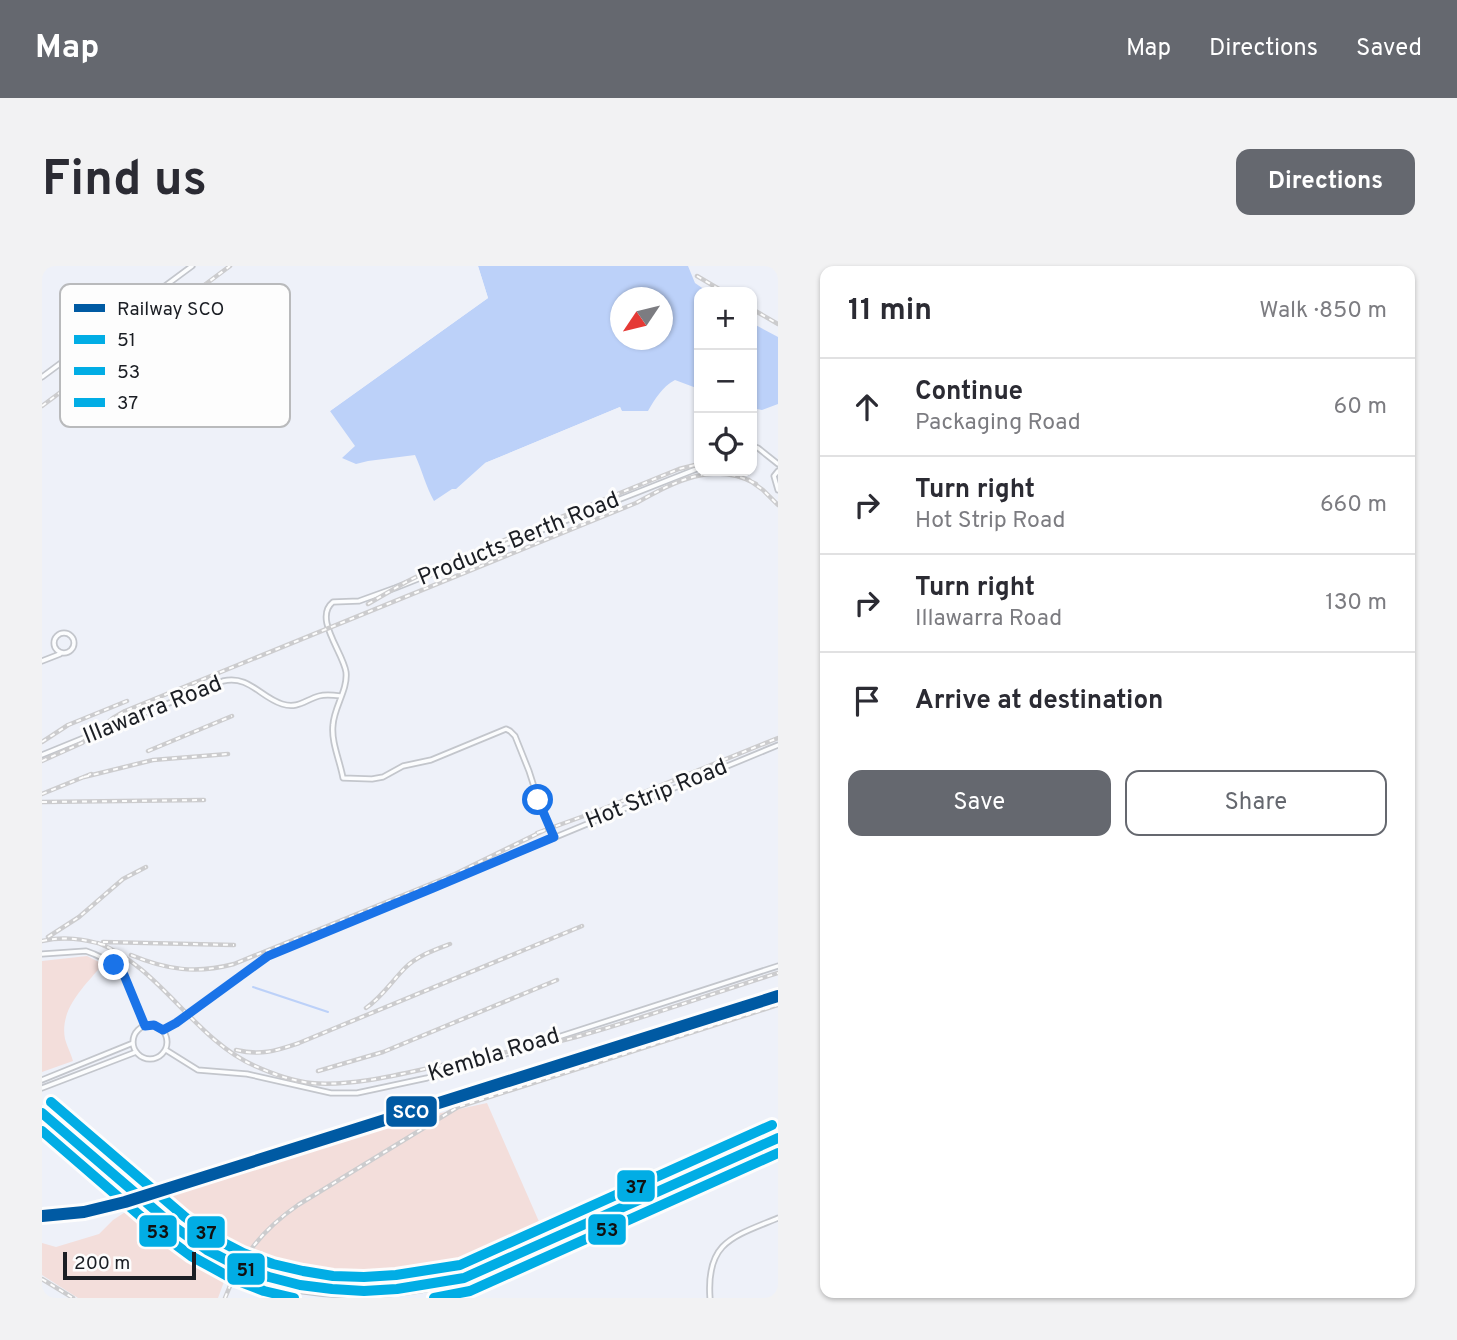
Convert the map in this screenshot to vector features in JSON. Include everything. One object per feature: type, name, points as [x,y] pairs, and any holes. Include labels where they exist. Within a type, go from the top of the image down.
[{"type":"main road","points":[[42,1113],[192,1240],[228,1261],[288,1285],[325,1293],[359,1296],[396,1296],[464,1278],[778,1138]]},
{"type":"main road","points":[[42,1127],[195,1254],[248,1283],[290,1298]]},
{"type":"main road","points":[[451,1298],[778,1149]]},
{"type":"main road","points":[[436,1298],[472,1287]]},
{"type":"street","points":[[168,284],[192,266]]},
{"type":"street","points":[[42,377],[60,364]]},
{"type":"street","points":[[757,448],[778,464]]},
{"type":"street","name":"Products Berth Road","points":[[341,696],[345,670],[326,618],[328,607],[336,601],[359,601],[395,589],[694,470]]},
{"type":"street","points":[[778,471],[774,476],[778,490]]},
{"type":"street","points":[[68,634],[72,638],[73,648],[68,652],[43,660],[51,652],[56,637],[68,634]]},
{"type":"street","points":[[54,641],[56,649],[64,653]]},
{"type":"street","name":"Illawarra Road","points":[[42,755],[232,679],[244,682],[280,704],[294,706],[320,695],[341,696]]},
{"type":"street","points":[[341,696],[332,722],[343,778],[378,779],[403,766],[430,760],[506,729],[515,736],[554,837]]},
{"type":"street","name":"Hot Strip Road","points":[[163,1030],[268,956],[778,745]]},
{"type":"street","points":[[42,954],[89,952],[113,963],[124,975],[145,1026]]},
{"type":"street","name":"Kembla Road","points":[[166,1051],[198,1070],[247,1074],[331,1093],[357,1093],[427,1078],[485,1061],[778,966]]},
{"type":"street","points":[[154,1025],[163,1030],[168,1042],[166,1051],[161,1056],[144,1058],[136,1052],[133,1043],[136,1033],[145,1026],[154,1025]]},
{"type":"street","points":[[42,1080],[133,1043]]},
{"type":"street","points":[[42,1088],[136,1052]]},
{"type":"street","points":[[83,1064],[87,1070]]},
{"type":"street","points":[[710,1298],[709,1280],[716,1253],[737,1236],[778,1218]]},
{"type":"shaded area","points":[[87,956],[103,964],[75,998],[66,1017],[65,1039],[73,1061],[42,1072],[42,961]]},
{"type":"shaded area","points":[[487,1103],[544,1233],[438,1277],[388,1287],[326,1287],[253,1266],[225,1253],[155,1201],[400,1122]]},
{"type":"shaded area","points":[[130,1209],[186,1253],[225,1279],[218,1298],[78,1298],[42,1275],[42,1243],[56,1247],[99,1234],[113,1220]]},
{"type":"water","points":[[478,266],[688,266],[695,283],[701,287],[694,287],[694,387],[675,380],[656,398],[648,411],[622,411],[620,407],[485,463],[456,489],[434,501],[415,455],[356,464],[342,458],[355,446],[330,411],[488,298]]},
{"type":"water","points":[[757,326],[778,337],[778,404],[762,410],[757,409]]},
{"type":"pier","points":[[475,266],[478,266],[488,298],[330,411],[328,409],[484,297]]},
{"type":"pier","points":[[620,407],[623,415],[618,411],[486,466],[485,463]]},
{"type":"waterway","points":[[253,987],[328,1012]]},
{"type":"railway","points":[[206,284],[230,266]]},
{"type":"railway","points":[[697,276],[716,287]]},
{"type":"railway","points":[[757,312],[778,324]]},
{"type":"railway","points":[[42,406],[60,393]]},
{"type":"railway","points":[[368,604],[426,572],[694,465]]},
{"type":"railway","points":[[42,761],[82,743],[125,711],[636,503],[679,481],[709,474],[724,474],[756,484]]},
{"type":"railway","points":[[749,480],[778,505]]},
{"type":"railway","points":[[42,742],[68,725],[127,701]]},
{"type":"railway","points":[[148,751],[232,716]]},
{"type":"railway","points":[[537,833],[778,738]]},
{"type":"railway","points":[[84,777],[153,760],[228,754]]},
{"type":"railway","points":[[42,794],[91,774]]},
{"type":"railway","points":[[42,802],[204,800]]},
{"type":"railway","points":[[131,955],[182,969],[207,969],[234,964],[455,874],[545,830]]},
{"type":"railway","points":[[48,937],[79,917],[123,879],[146,867]]},
{"type":"railway","points":[[236,1050],[268,1052],[299,1043],[582,926]]},
{"type":"railway","points":[[42,941],[74,939],[105,945]]},
{"type":"railway","points":[[103,942],[234,945]]},
{"type":"railway","points":[[98,943],[120,954],[140,969],[195,1022],[234,1054],[255,1066],[297,1081],[328,1084],[382,1078],[561,1041],[778,973]]},
{"type":"railway","points":[[366,1008],[410,964],[450,944]]},
{"type":"railway","points":[[318,1071],[383,1052],[557,980]]},
{"type":"railway","points":[[225,1298],[245,1258],[274,1224],[298,1205],[458,1107],[778,1005]]},
{"type":"railway","points":[[42,1279],[73,1298]]},
{"type":"rail line","name":"SCO","points":[[42,1216],[84,1212],[125,1202],[778,996]]},
{"type":"transit line","name":"37","points":[[51,1102],[185,1217],[214,1238],[273,1264],[333,1276],[364,1277],[460,1265],[772,1125]]},
{"type":"transit line","name":"51","points":[[42,1113],[176,1228],[207,1250],[238,1266],[269,1277],[300,1285],[364,1291],[397,1289],[464,1278],[778,1138]]},
{"type":"transit line","name":"53","points":[[42,1131],[160,1233],[191,1256],[233,1279],[264,1291],[294,1298]]},
{"type":"transit line","name":"53","points":[[434,1298],[470,1291],[778,1153]]},
{"type":"route","points":[[114,965],[124,975],[145,1026],[154,1025],[163,1030],[268,956],[554,837],[538,800]]}]
